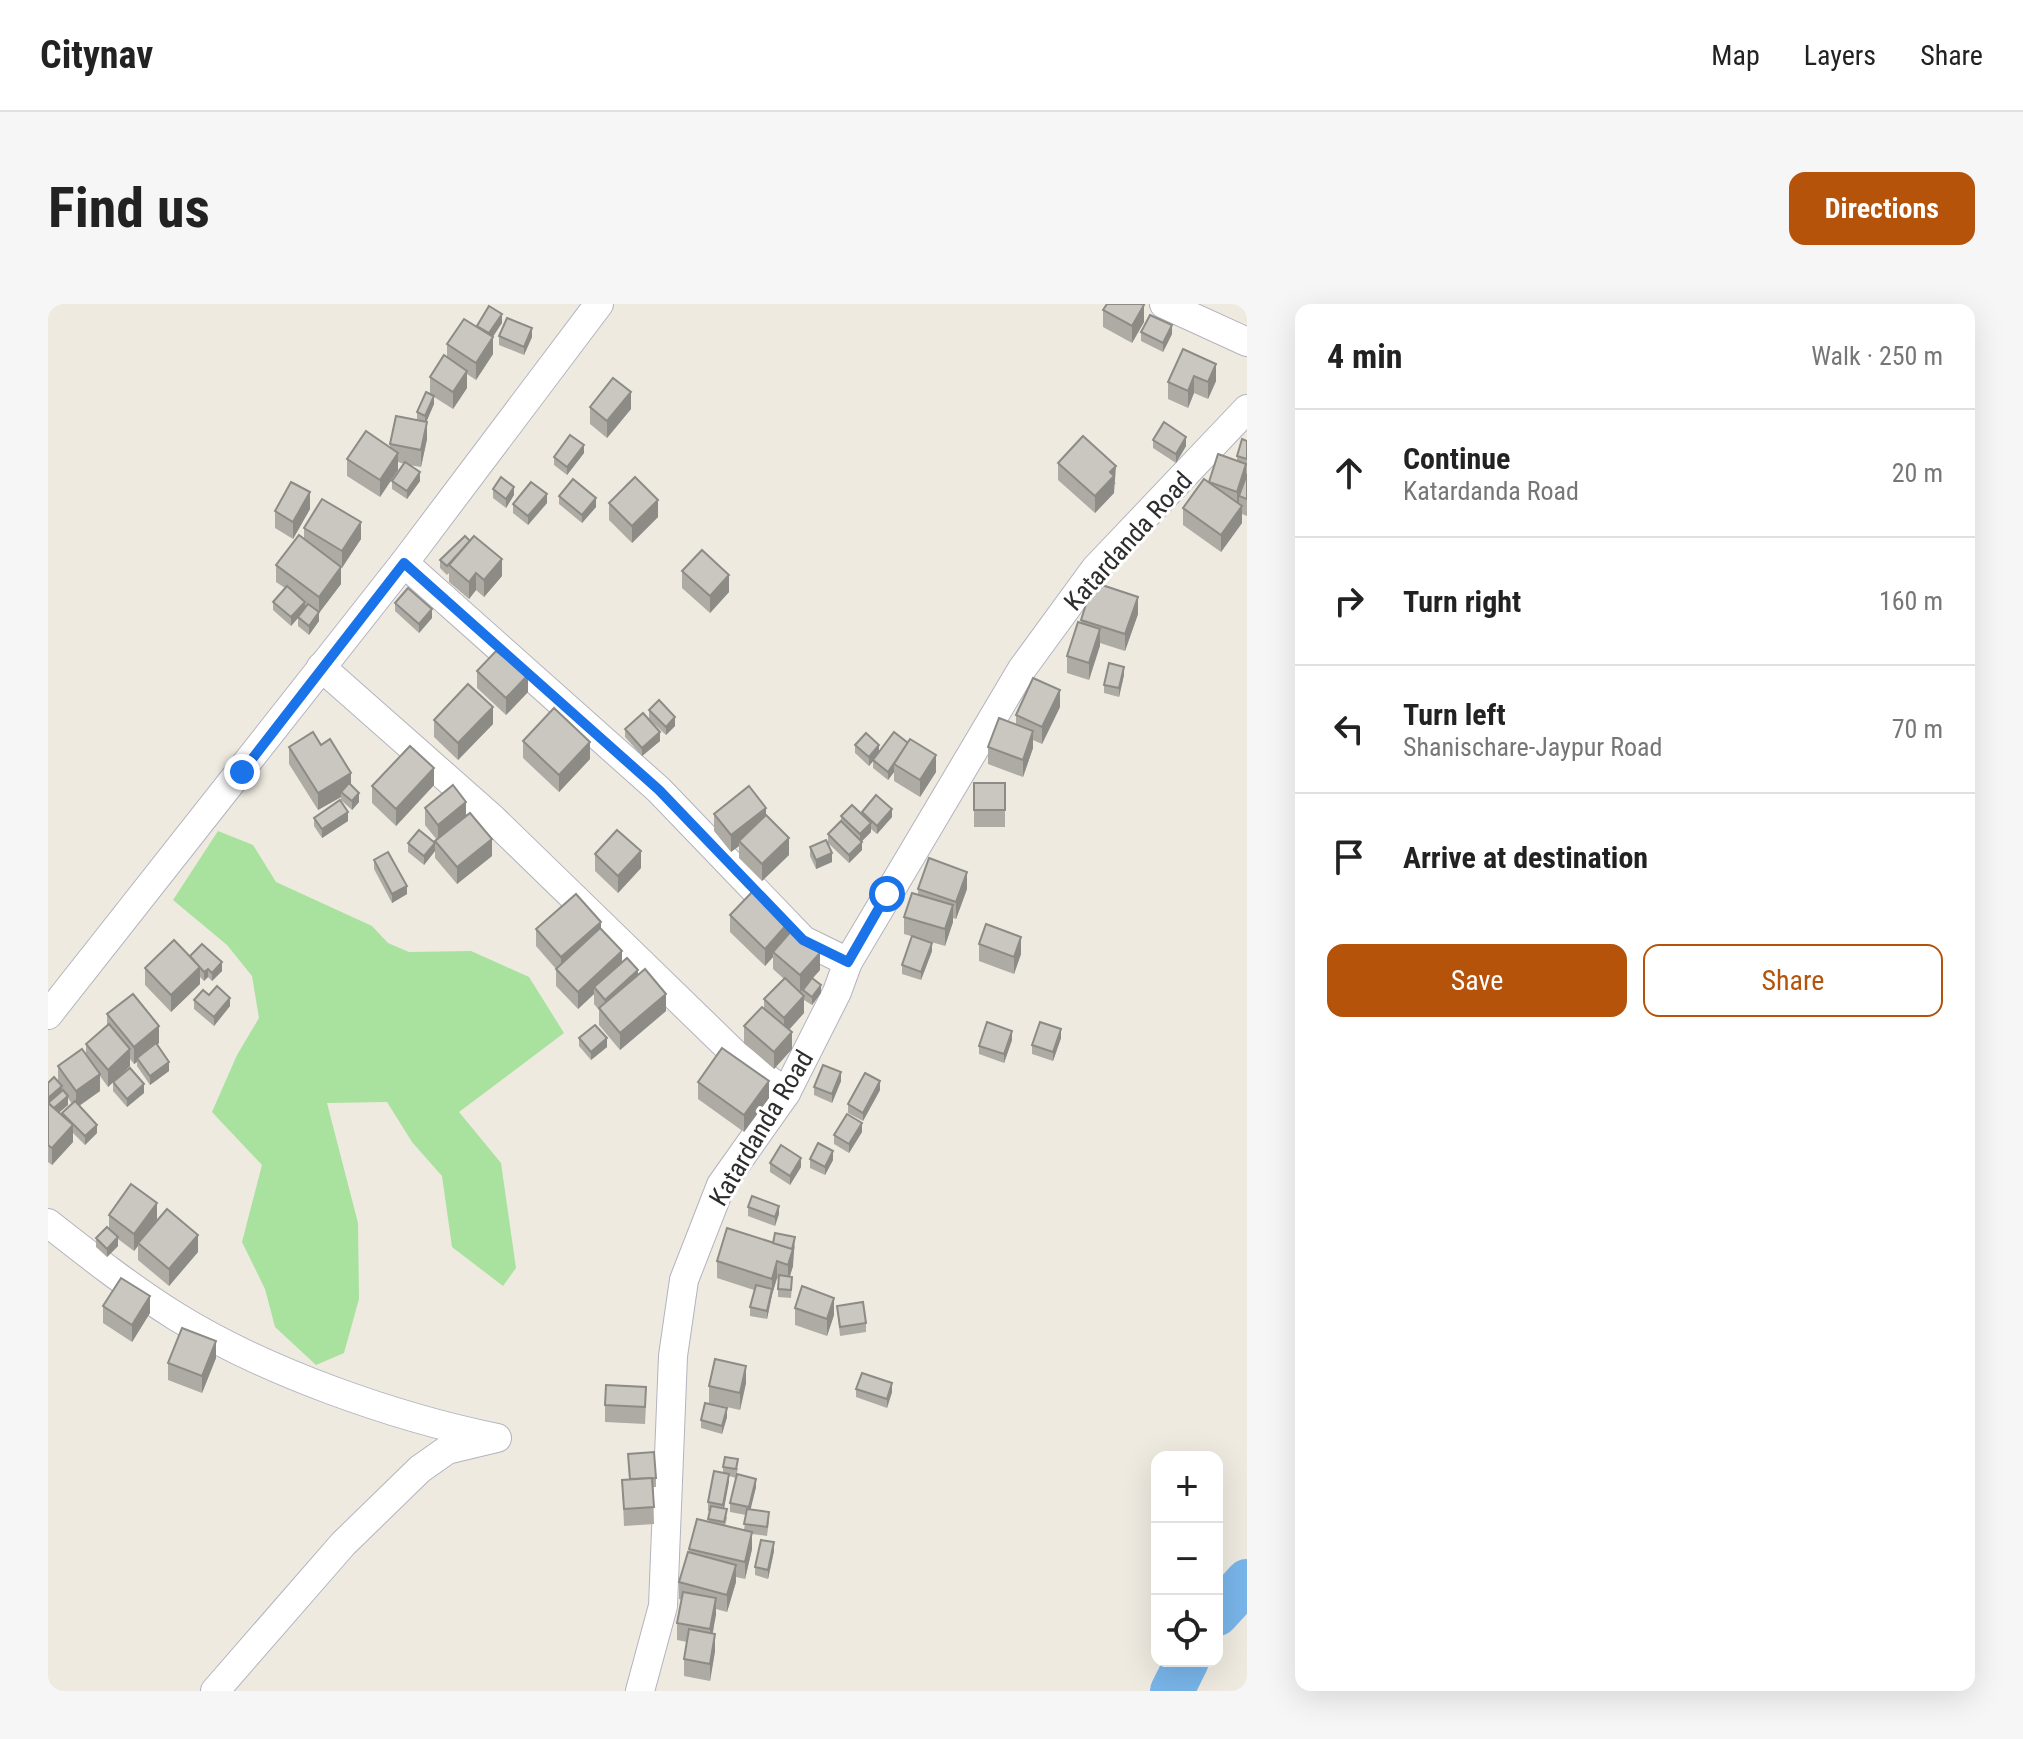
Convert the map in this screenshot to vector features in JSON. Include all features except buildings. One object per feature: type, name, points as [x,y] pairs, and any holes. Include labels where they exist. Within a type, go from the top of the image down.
[{"type":"street","points":[[48,1015],[404,563],[599,304]]},
{"type":"street","points":[[1164,304],[1247,342]]},
{"type":"street","name":"Katardanda Road","points":[[640,1691],[663,1606],[673,1356],[684,1280],[721,1185],[786,1093],[837,992],[848,962],[1022,669],[1095,569],[1247,409]]},
{"type":"street","points":[[404,563],[659,790],[803,940],[848,962]]},
{"type":"street","points":[[321,667],[492,818],[737,1056],[786,1093]]},
{"type":"street","points":[[48,1223],[129,1285],[237,1349],[437,1426],[497,1438],[447,1450],[420,1469],[343,1544],[215,1691]]},
{"type":"green space","points":[[218,831],[253,845],[276,882],[372,926],[388,943],[409,952],[471,951],[529,977],[564,1033],[459,1112],[501,1163],[516,1268],[503,1286],[452,1247],[442,1176],[412,1142],[387,1102],[327,1103],[358,1223],[359,1299],[344,1353],[316,1365],[275,1327],[265,1289],[242,1242],[262,1165],[212,1112],[237,1055],[259,1018],[252,976],[227,945],[173,900]]},
{"type":"waterway","points":[[1223,1607],[1247,1581]]},
{"type":"waterway","points":[[1172,1691],[1184,1667]]},
{"type":"route","points":[[242,772],[404,563],[659,790],[803,940],[848,962],[887,894]]}]
